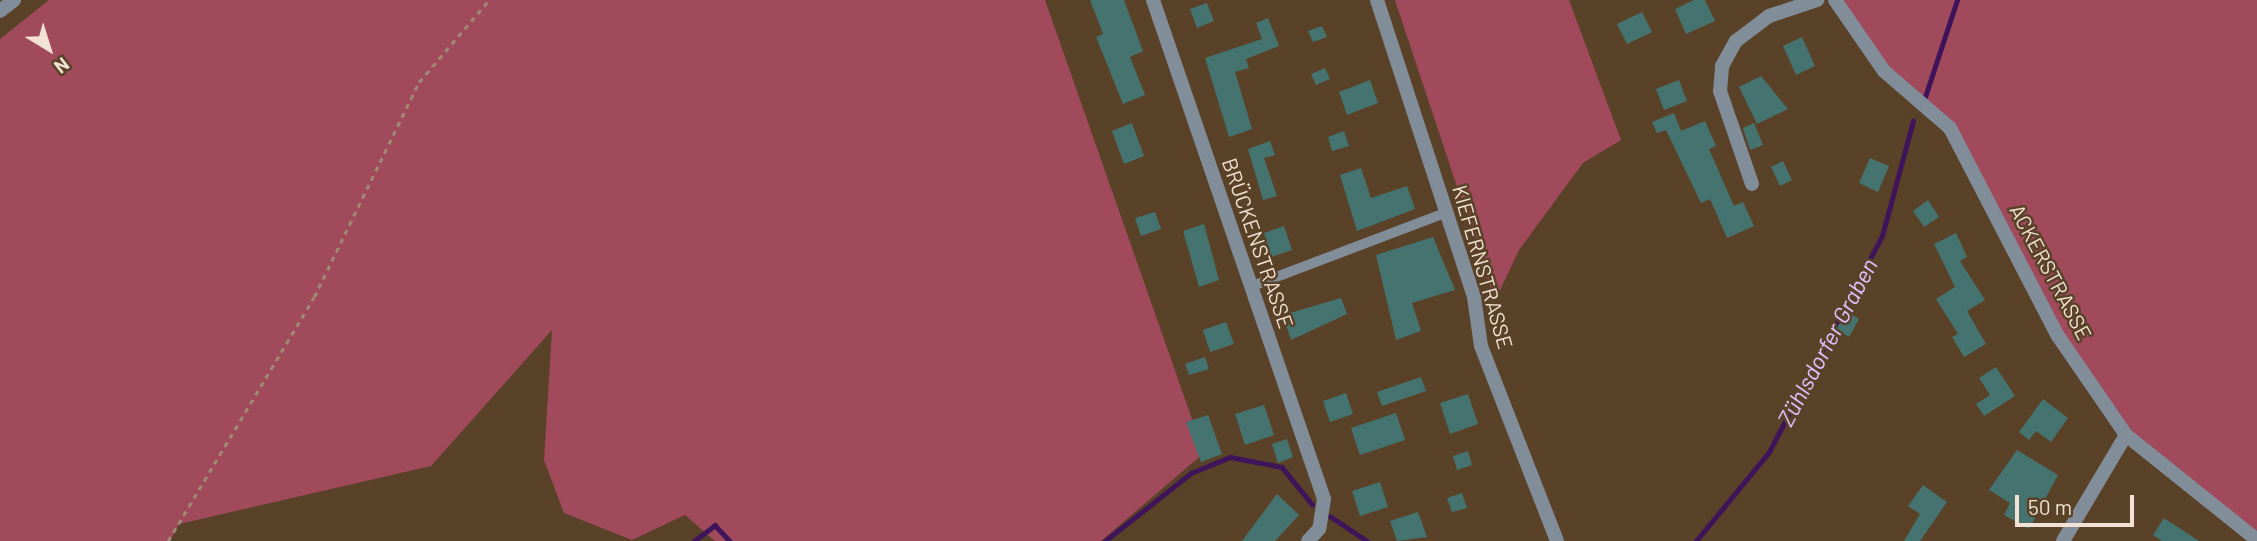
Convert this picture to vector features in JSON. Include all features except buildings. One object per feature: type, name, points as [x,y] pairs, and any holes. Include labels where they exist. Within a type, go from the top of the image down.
[{"type":"street","points":[[0,11],[14,0]]},
{"type":"street","name":"BRÜCKENSTRASSE","points":[[1153,0],[1324,499],[1319,529],[1308,541]]},
{"type":"street","name":"KIEFERNSTRASSE","points":[[1377,0],[1474,297],[1481,345],[1557,541]]},
{"type":"street","points":[[1752,184],[1720,91],[1722,66],[1736,41],[1769,16],[1817,0]]},
{"type":"street","name":"ACKERSTRASSE","points":[[1836,0],[1884,71],[1950,128],[2058,336],[2126,435],[2257,540]]},
{"type":"street","points":[[2063,541],[2126,435]]},
{"type":"lane","points":[[1250,287],[1447,212]]},
{"type":"path","points":[[169,541],[314,297],[419,82],[489,0]]},
{"type":"shaded area","points":[[49,0],[1045,0],[1204,453],[1101,541],[715,541],[685,515],[632,540],[564,513],[544,460],[552,330],[431,466],[179,524],[170,541],[0,541],[0,39]]},
{"type":"shaded area","points":[[1395,0],[1569,0],[1621,140],[1583,163],[1519,250],[1495,301]]},
{"type":"shaded area","points":[[1840,0],[2257,0],[2257,540],[2126,435],[2026,276],[1950,128],[1885,68]]},
{"type":"waterway","name":"Zühlsdorfer Graben","points":[[1925,97],[1957,0]]},
{"type":"waterway","name":"Zühlsdorfer Graben","points":[[1696,541],[1769,452],[1882,236],[1913,121]]},
{"type":"waterway","name":"Zühlsdorfer Graben","points":[[1105,541],[1191,473],[1230,457],[1282,467],[1312,504]]},
{"type":"waterway","name":"Zühlsdorfer Graben","points":[[1330,516],[1367,541]]},
{"type":"waterway","points":[[694,541],[715,525],[730,541]]}]
